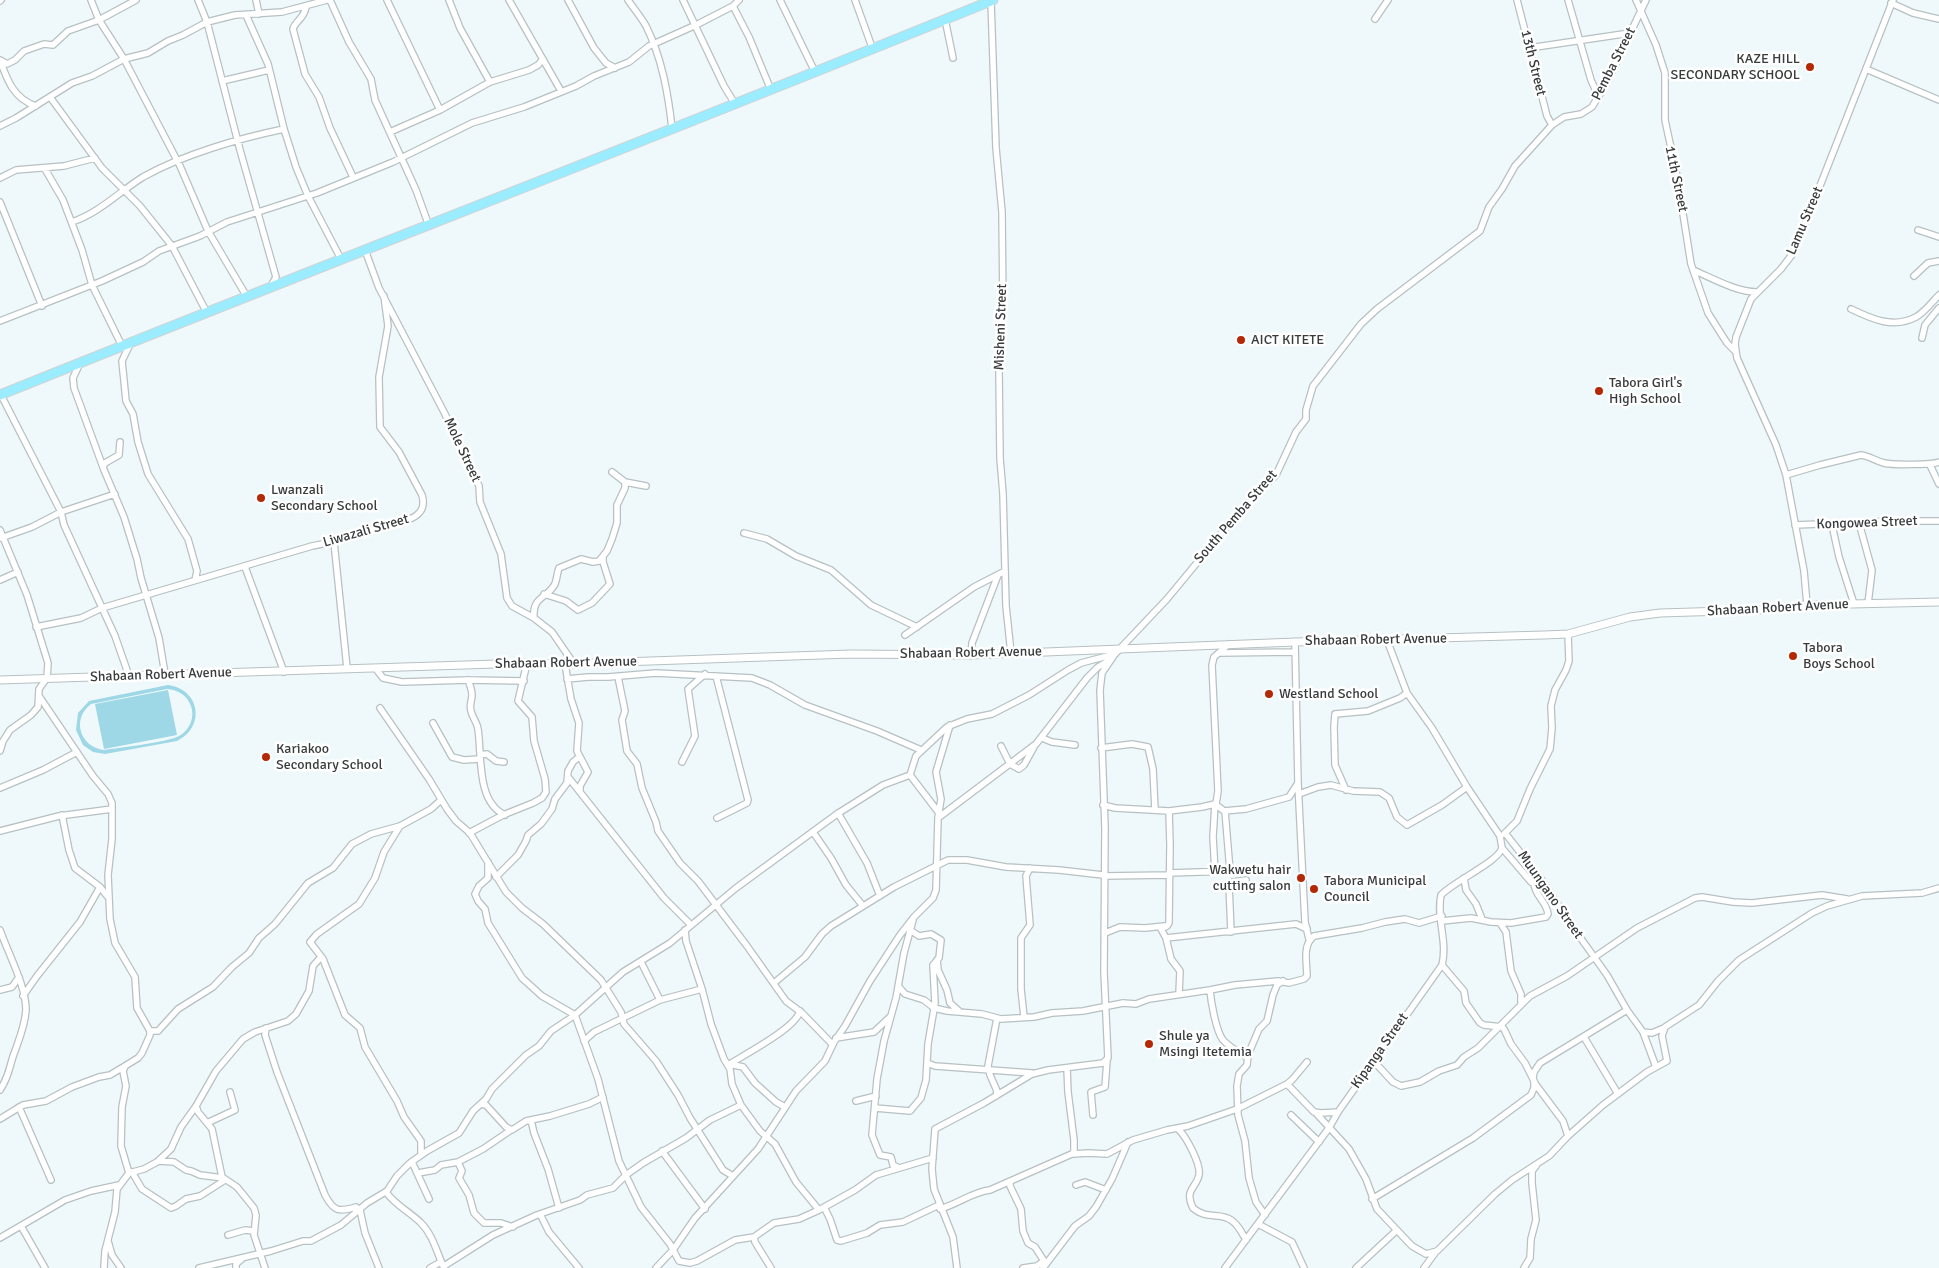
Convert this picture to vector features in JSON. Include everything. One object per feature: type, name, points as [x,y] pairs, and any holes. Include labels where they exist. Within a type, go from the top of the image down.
[{"type":"highway","points":[[0,395],[268,289],[341,258],[429,226],[872,50],[992,0]]},
{"type":"street","points":[[91,0],[99,20],[124,59],[178,162],[208,232],[247,297]]},
{"type":"street","points":[[36,106],[24,102],[3,78],[0,60],[7,64],[15,60],[24,51],[44,44],[53,45],[68,31],[99,20],[136,0]]},
{"type":"street","points":[[198,0],[207,22],[276,277],[268,289]]},
{"type":"street","points":[[256,0],[259,14]]},
{"type":"street","points":[[0,126],[72,83],[92,76],[124,59],[148,52],[207,22],[224,17],[282,12],[329,0],[349,42],[371,79],[375,100],[416,190],[429,226]]},
{"type":"street","points":[[387,0],[440,110]]},
{"type":"street","points":[[449,0],[460,28],[490,82]]},
{"type":"street","points":[[509,0],[561,91]]},
{"type":"street","points":[[568,0],[594,48],[606,63],[615,68]]},
{"type":"street","points":[[628,0],[647,28],[661,64],[668,92],[672,128]]},
{"type":"street","points":[[683,0],[717,72],[735,104]]},
{"type":"street","points":[[0,321],[92,285],[172,246],[208,232],[227,222],[308,196],[401,158],[472,123],[524,107],[576,86],[636,58],[653,44],[696,25],[733,6],[739,0]]},
{"type":"street","points":[[780,0],[815,72]]},
{"type":"street","points":[[855,0],[872,50]]},
{"type":"street","name":"Misheni Street","points":[[992,0],[996,148],[1002,212],[1003,307],[999,394],[1000,458],[1011,653]]},
{"type":"street","points":[[1375,18],[1388,0]]},
{"type":"street","name":"13th Street","points":[[1517,0],[1547,116],[1552,125]]},
{"type":"street","points":[[1568,0],[1592,85],[1599,98]]},
{"type":"street","name":"11th Street","points":[[1636,0],[1656,45],[1664,73],[1665,120],[1677,176],[1685,234],[1693,270],[1708,313],[1727,343],[1736,351]]},
{"type":"street","name":"Pemba Street","points":[[1385,304],[1480,231],[1489,207],[1501,192],[1515,166],[1552,125],[1564,116],[1581,114],[1588,111],[1599,98],[1646,0]]},
{"type":"street","points":[[1892,2],[1913,13],[1939,19]]},
{"type":"street","name":"Lamu Street","points":[[1807,605],[1804,571],[1786,475],[1776,445],[1744,374],[1735,344],[1747,306],[1757,292],[1794,252],[1892,2]]},
{"type":"street","points":[[733,6],[750,37],[771,90]]},
{"type":"street","points":[[306,7],[305,14],[294,25],[293,29],[302,62],[353,177]]},
{"type":"street","points":[[246,15],[267,60],[296,168],[308,196],[341,258]]},
{"type":"street","points":[[945,19],[954,58]]},
{"type":"street","points":[[1529,48],[1630,33]]},
{"type":"street","points":[[390,132],[440,110],[490,82],[529,70],[538,65],[542,59]]},
{"type":"street","points":[[1866,69],[1939,100]]},
{"type":"street","points":[[222,81],[269,70]]},
{"type":"street","points":[[50,97],[95,158],[140,206],[172,246],[207,313]]},
{"type":"street","points":[[72,222],[98,209],[144,177],[178,162],[238,140],[264,132],[284,129]]},
{"type":"street","points":[[0,178],[16,170],[45,169],[76,164],[95,158]]},
{"type":"street","points":[[45,169],[59,192],[72,222],[92,285],[126,344],[122,361],[126,401],[133,414],[138,442],[148,474],[186,535],[197,570],[195,580]]},
{"type":"street","points":[[0,202],[42,306]]},
{"type":"street","points":[[1918,230],[1939,237]]},
{"type":"street","name":"Mole Street","points":[[365,250],[379,288],[444,412],[478,486],[480,502],[501,554],[507,598],[515,608],[534,618],[552,632],[574,664]]},
{"type":"street","points":[[1914,276],[1928,264],[1939,262]]},
{"type":"street","points":[[1693,270],[1713,280],[1748,292],[1757,292]]},
{"type":"street","points":[[1851,309],[1878,321],[1887,323],[1902,321],[1921,314],[1939,295]]},
{"type":"street","name":"Liwazali Street","points":[[36,627],[81,618],[102,608],[312,546],[334,542],[373,527],[418,515],[423,508],[423,498],[400,454],[380,427],[379,377],[388,326],[384,296]]},
{"type":"street","name":"South Pemba Street","points":[[1115,654],[1167,599],[1239,512],[1276,475],[1296,432],[1306,419],[1306,410],[1312,397],[1313,386],[1365,320],[1385,304]]},
{"type":"street","points":[[1922,338],[1925,325],[1939,308]]},
{"type":"street","points":[[81,362],[74,373],[73,381],[138,559],[146,596],[159,638],[165,674]]},
{"type":"street","points":[[0,395],[61,512],[64,526],[86,570],[118,643],[129,676]]},
{"type":"street","points":[[103,467],[105,463],[119,455],[120,442]]},
{"type":"street","points":[[1786,475],[1861,455],[1884,463],[1930,465],[1939,462]]},
{"type":"street","points":[[1930,465],[1939,484]]},
{"type":"street","points":[[612,472],[625,482],[646,486]]},
{"type":"street","points":[[534,618],[535,606],[555,584],[559,568],[580,559],[597,562],[603,556],[612,539],[616,523],[617,505],[625,488],[625,482]]},
{"type":"street","points":[[2,537],[32,527],[61,512],[115,494]]},
{"type":"street","name":"Kongowea Street","points":[[1795,526],[1939,521]]},
{"type":"street","points":[[1859,523],[1872,570],[1868,604]]},
{"type":"street","points":[[1832,525],[1837,550],[1854,604]]},
{"type":"street","points":[[0,530],[29,602],[48,663],[47,678],[40,688],[38,707],[31,715]]},
{"type":"street","points":[[744,533],[767,539],[796,556],[831,570],[871,605],[916,627]]},
{"type":"street","points":[[334,542],[347,668]]},
{"type":"street","points":[[544,594],[566,601],[578,610],[592,603],[610,584],[603,556]]},
{"type":"street","points":[[246,566],[284,672]]},
{"type":"street","points":[[905,636],[974,587],[1005,571]]},
{"type":"street","points":[[0,580],[18,572]]},
{"type":"street","points":[[971,655],[972,643],[998,575]]},
{"type":"street","name":"Shabaan Robert Avenue","points":[[0,680],[284,672],[347,668],[376,669],[527,663],[574,664],[850,654],[1115,654],[1229,644],[1568,634],[1637,616],[1676,612],[1766,609],[1807,605],[1939,602]]},
{"type":"street","points":[[1568,634],[1569,661],[1554,690],[1551,706],[1552,728],[1550,749],[1530,789],[1517,821],[1503,835],[1502,848],[1497,856],[1442,895],[1440,902],[1444,938],[1442,965],[1464,991],[1466,1004],[1480,1023],[1484,1026],[1498,1026],[1504,1029],[1511,1044],[1525,1063],[1534,1080],[1563,1121],[1568,1136]]},
{"type":"street","points":[[1387,640],[1407,693],[1432,728],[1467,787],[1503,835]]},
{"type":"street","points":[[899,987],[905,994],[924,1000],[934,1008],[985,1014],[997,1018],[1083,1011],[1123,1003],[1136,1004],[1149,999],[1235,985],[1283,981],[1289,983],[1300,981],[1307,977],[1307,944],[1309,939],[1305,922],[1298,783],[1295,642]]},
{"type":"street","points":[[1215,872],[1213,837],[1217,782],[1212,665],[1214,657],[1229,644]]},
{"type":"street","points":[[1219,653],[1294,652]]},
{"type":"street","points":[[199,1268],[259,1254],[303,1241],[311,1241],[341,1225],[367,1203],[386,1192],[397,1176],[412,1162],[459,1133],[473,1111],[526,1055],[539,1046],[556,1028],[575,1015],[623,972],[670,944],[736,888],[838,813],[883,785],[910,775],[913,762],[921,750],[950,725],[992,714],[1068,670],[1088,661],[1115,654]]},
{"type":"street","points":[[939,815],[1036,744],[1087,678],[1115,654]]},
{"type":"street","points":[[1093,1114],[1090,1092],[1105,1087],[1108,1058],[1104,972],[1103,875],[1105,828],[1100,679],[1104,668],[1115,654]]},
{"type":"street","points":[[469,833],[544,796],[546,788],[534,741],[532,717],[518,701],[527,663]]},
{"type":"street","points":[[565,664],[578,723],[577,746],[579,757],[588,772],[580,786],[580,792]]},
{"type":"street","points":[[376,669],[383,678],[402,682],[524,681]]},
{"type":"street","points":[[567,679],[656,673],[704,674],[760,680],[805,705],[877,731],[921,750]]},
{"type":"street","points":[[682,762],[695,736],[688,689],[704,674]]},
{"type":"street","points":[[716,676],[748,800],[747,803],[717,818]]},
{"type":"street","points":[[618,677],[625,711],[622,720],[627,751],[637,764],[642,788],[656,822],[658,832],[680,863],[698,881],[716,904],[786,1001],[800,1011],[832,1044]]},
{"type":"street","points":[[468,680],[472,692],[470,708],[477,724],[482,778],[488,798],[495,810],[505,815]]},
{"type":"street","points":[[1346,790],[1338,776],[1335,765],[1335,714],[1368,711],[1400,698],[1407,693]]},
{"type":"street","points":[[0,1120],[19,1107],[46,1101],[72,1087],[110,1075],[138,1058],[148,1043],[150,1031],[137,1008],[135,977],[114,939],[108,897],[108,875],[112,839],[112,800],[93,776],[39,696]]},
{"type":"street","points":[[0,750],[10,730],[46,707]]},
{"type":"street","points":[[380,708],[441,800],[456,821],[469,833],[511,899],[543,924],[599,978],[621,1012],[625,1026],[647,1050],[668,1078],[725,1173],[732,1176]]},
{"type":"street","points":[[433,723],[452,757],[464,760],[486,754],[504,762]]},
{"type":"street","points":[[656,1268],[673,1250],[684,1232],[732,1176],[758,1149],[796,1091],[825,1061],[832,1044],[846,1026],[870,981],[914,916],[935,894],[941,794],[936,772],[950,725]]},
{"type":"street","points":[[1042,738],[1052,742],[1075,745]]},
{"type":"street","points":[[1001,746],[1010,764],[1018,769],[1021,768],[1036,744]]},
{"type":"street","points":[[1101,748],[1132,744],[1148,747],[1153,769],[1155,810]]},
{"type":"street","points":[[0,788],[51,767],[77,752]]},
{"type":"street","points":[[496,876],[518,855],[528,835],[548,815],[554,806],[555,799],[567,783],[568,771],[573,762],[579,757]]},
{"type":"street","points":[[910,775],[939,815]]},
{"type":"street","points":[[568,778],[664,898],[691,925]]},
{"type":"street","points":[[1215,804],[1222,811],[1243,810],[1287,798],[1298,783]]},
{"type":"street","points":[[1299,794],[1327,785],[1334,785],[1346,790],[1384,794],[1389,798],[1397,817],[1407,825],[1467,787]]},
{"type":"street","points":[[150,1031],[158,1031],[182,1006],[213,987],[249,953],[259,938],[275,924],[308,883],[333,868],[352,844],[371,834],[400,826],[431,809],[441,800]]},
{"type":"street","points":[[1103,805],[1115,808],[1169,811],[1202,808],[1215,804]]},
{"type":"street","points":[[0,830],[62,815],[112,809]]},
{"type":"street","points":[[1168,925],[1169,811]]},
{"type":"street","points":[[774,983],[805,957],[822,934],[832,926],[880,896],[953,859],[1103,875],[1227,872],[1230,870],[1225,811]]},
{"type":"street","points":[[838,813],[867,863],[880,896]]},
{"type":"street","points":[[62,815],[69,850],[75,868],[100,887],[108,897]]},
{"type":"street","points":[[400,826],[384,852],[375,878],[359,904],[311,939],[310,943],[321,957],[345,1015],[360,1028],[365,1048],[397,1101],[404,1117],[420,1141],[421,1155]]},
{"type":"street","points":[[814,832],[846,885],[863,906]]},
{"type":"street","name":"Muungano Street","points":[[1503,835],[1546,886],[1607,975],[1627,1010],[1643,1032],[1656,1067]]},
{"type":"street","points":[[1502,848],[1534,883],[1546,886]]},
{"type":"street","points":[[488,862],[488,878],[479,886],[475,894],[485,909],[488,924],[522,978],[542,996],[575,1015],[603,1098],[614,1147],[641,1207],[673,1250],[682,1268]]},
{"type":"street","points":[[1024,1017],[1021,989],[1021,938],[1030,925],[1026,876],[1030,868]]},
{"type":"street","points":[[1464,878],[1466,890],[1476,904],[1482,920]]},
{"type":"street","points":[[1231,932],[1229,885],[1233,882],[1246,880]]},
{"type":"street","points":[[1309,939],[1318,934],[1405,920],[1419,923],[1442,919],[1471,918],[1511,923],[1540,918],[1548,914],[1546,906],[1534,889],[1534,883]]},
{"type":"street","points":[[23,996],[80,922],[100,887]]},
{"type":"street","points":[[1643,1032],[1652,1033],[1666,1027],[1700,1005],[1718,981],[1739,960],[1812,913],[1862,896],[1915,894],[1938,889]]},
{"type":"street","points":[[1373,1062],[1397,1085],[1408,1086],[1420,1082],[1439,1071],[1457,1065],[1464,1057],[1478,1048],[1530,996],[1577,970],[1594,956],[1637,928],[1695,898],[1702,897],[1752,903],[1822,895],[1847,900]]},
{"type":"street","points":[[899,1168],[894,1164],[891,1157],[880,1155],[872,1131],[881,1056],[899,987],[914,916]]},
{"type":"street","points":[[1500,923],[1506,932],[1511,971],[1521,994],[1521,1004]]},
{"type":"street","points":[[1506,932],[1511,923]]},
{"type":"street","points":[[1166,938],[1296,924],[1307,929]]},
{"type":"street","points":[[1105,933],[1120,926],[1145,928],[1168,925]]},
{"type":"street","points":[[1168,925],[1161,929],[1166,938],[1171,959],[1180,971],[1179,994]]},
{"type":"street","points":[[0,930],[19,977],[26,1009],[22,1034],[14,1053],[9,1075],[0,1090]]},
{"type":"street","points":[[685,930],[686,941],[711,1024],[729,1065],[732,1084],[741,1105],[766,1137],[775,1144],[792,1176],[830,1219],[837,1240],[841,1242],[867,1233],[880,1225],[903,1222],[939,1207],[953,1205],[982,1191],[990,1190],[1073,1154],[1107,1154],[1128,1142],[1167,1130],[1178,1129],[1237,1109],[1292,1080],[1307,1062]]},
{"type":"street","points":[[910,930],[919,936],[931,934],[940,939],[937,960],[938,970],[947,990],[950,1003],[959,1011]]},
{"type":"street","points":[[104,1268],[119,1185],[131,1172],[144,1169],[158,1161],[172,1149],[181,1127],[224,1061],[243,1039],[266,1028],[288,1021],[296,1014],[309,991],[313,966],[321,957]]},
{"type":"street","points":[[875,1108],[912,1110],[921,1098],[924,1090],[928,1044],[934,1008],[932,965],[937,960]]},
{"type":"street","points":[[641,962],[660,1000]]},
{"type":"street","name":"Kipanga Street","points":[[1226,1268],[1329,1128],[1338,1112],[1442,965]]},
{"type":"street","points":[[0,990],[12,987],[19,977]]},
{"type":"street","points":[[1266,1214],[1260,1208],[1253,1195],[1237,1109],[1238,1078],[1247,1065],[1259,1030],[1267,1021],[1277,985],[1283,981]]},
{"type":"street","points":[[584,1041],[594,1032],[660,1000],[702,989]]},
{"type":"street","points":[[1210,990],[1212,1006],[1221,1038],[1248,1058]]},
{"type":"street","points":[[1372,1199],[1494,1124],[1531,1095],[1534,1088],[1534,1072],[1540,1063],[1627,1010]]},
{"type":"street","points":[[729,1065],[781,1032],[797,1019],[800,1011]]},
{"type":"street","points":[[836,1038],[874,1032],[891,1016]]},
{"type":"street","points":[[996,1096],[997,1091],[988,1069],[988,1061],[997,1018]]},
{"type":"street","points":[[1424,1268],[1436,1251],[1495,1194],[1549,1156],[1602,1105],[1667,1061],[1662,1036],[1666,1027]]},
{"type":"street","points":[[266,1028],[265,1035],[278,1072],[325,1195],[333,1207],[344,1211],[356,1207],[360,1210],[366,1237],[379,1268]]},
{"type":"street","points":[[1584,1037],[1618,1094]]},
{"type":"street","points":[[927,1063],[935,1066],[1034,1073],[1081,1067],[1107,1061]]},
{"type":"street","points":[[729,1065],[744,1067],[755,1083],[776,1102],[785,1107]]},
{"type":"street","points":[[125,1066],[123,1071],[126,1086],[122,1107],[121,1146],[131,1172],[142,1189],[171,1208],[186,1199],[200,1196],[224,1179]]},
{"type":"street","points":[[1067,1068],[1075,1150],[1073,1154]]},
{"type":"street","points":[[957,1268],[953,1237],[939,1207],[934,1189],[934,1131],[937,1127],[996,1096],[1034,1073]]},
{"type":"street","points":[[1286,1084],[1349,1149],[1366,1179],[1377,1209],[1422,1253],[1430,1254],[1436,1251]]},
{"type":"street","points":[[207,1123],[235,1110],[230,1092]]},
{"type":"street","points":[[856,1101],[876,1096]]},
{"type":"street","points":[[418,1173],[435,1170],[440,1165],[458,1162],[531,1120],[603,1098]]},
{"type":"street","points":[[481,1104],[486,1105],[506,1128],[511,1130]]},
{"type":"street","points":[[430,1268],[443,1265],[493,1235],[540,1214],[613,1188],[626,1175],[662,1151],[686,1138],[710,1120],[741,1105]]},
{"type":"street","points":[[196,1106],[198,1112],[212,1129],[224,1179]]},
{"type":"street","points":[[19,1107],[50,1180]]},
{"type":"street","points":[[1315,1112],[1338,1112]]},
{"type":"street","points":[[1291,1115],[1319,1142]]},
{"type":"street","points":[[531,1120],[559,1208]]},
{"type":"street","points":[[1178,1129],[1190,1147],[1198,1168],[1198,1176],[1190,1192],[1192,1208],[1208,1216],[1229,1218],[1235,1223],[1246,1240]]},
{"type":"street","points":[[1023,1268],[1044,1264],[1075,1226],[1089,1216],[1106,1190],[1128,1142]]},
{"type":"street","points":[[662,1151],[705,1209]]},
{"type":"street","points":[[678,1259],[680,1261],[693,1262],[735,1240],[754,1237],[774,1223],[791,1221],[821,1209],[855,1190],[874,1176],[933,1158]]},
{"type":"street","points":[[158,1161],[174,1162],[186,1170],[192,1170],[200,1175],[224,1179],[237,1187],[253,1205],[256,1214],[254,1231],[259,1254],[265,1268]]},
{"type":"street","points":[[412,1162],[429,1199]]},
{"type":"street","points":[[458,1162],[462,1171],[459,1178],[467,1190],[474,1212],[484,1222],[513,1226]]},
{"type":"street","points":[[1524,1268],[1530,1258],[1531,1239],[1536,1220],[1532,1171],[1537,1164]]},
{"type":"street","points":[[1010,1181],[1010,1186],[1021,1209],[1023,1231],[1028,1243],[1035,1247],[1044,1264]]},
{"type":"street","points":[[1076,1185],[1085,1182],[1106,1190]]},
{"type":"street","points":[[0,1238],[65,1200],[91,1191],[119,1185]]},
{"type":"street","points":[[386,1192],[392,1200],[424,1226],[436,1247],[443,1265]]},
{"type":"street","points":[[540,1214],[549,1232],[579,1268]]},
{"type":"street","points":[[1258,1224],[1292,1242],[1304,1268]]},
{"type":"street","points":[[21,1226],[45,1268]]},
{"type":"street","points":[[228,1235],[245,1230],[254,1231]]},
{"type":"street","points":[[1356,1268],[1397,1230]]},
{"type":"street","points":[[754,1237],[755,1242],[771,1268]]},
{"type":"street","points":[[108,1238],[112,1255],[121,1268]]},
{"type":"street","points":[[236,1268],[236,1264],[244,1257]]},
{"type":"shaded area","points":[[168,685],[179,688],[187,693],[193,701],[195,718],[192,727],[186,735],[177,741],[105,754],[93,752],[83,745],[76,730],[78,713],[89,701]],"holes":[[[167,689],[185,696],[192,710],[192,719],[189,727],[179,736],[155,743],[104,750],[89,744],[84,738],[81,732],[81,717],[91,704]]]},
{"type":"shaded area","points":[[168,690],[177,735],[104,749],[95,704]]},
{"type":"place","name":"KAZE HILL SECONDARY SCHOOL","points":[[1810,67]]},
{"type":"place","name":"AICT KITETE","points":[[1241,340]]},
{"type":"place","name":"Tabora Girl's High School","points":[[1599,391]]},
{"type":"place","name":"Lwanzali Secondary School","points":[[261,498]]},
{"type":"place","name":"Tabora Boys School","points":[[1793,656]]},
{"type":"place","name":"Westland School","points":[[1269,694]]},
{"type":"place","name":"Kariakoo Secondary School","points":[[266,757]]},
{"type":"place","name":"Wakwetu hair cutting salon","points":[[1301,878]]},
{"type":"place","name":"Tabora Municipal Council","points":[[1314,889]]},
{"type":"place","name":"Shule ya Msingi Itetemia","points":[[1149,1044]]}]
